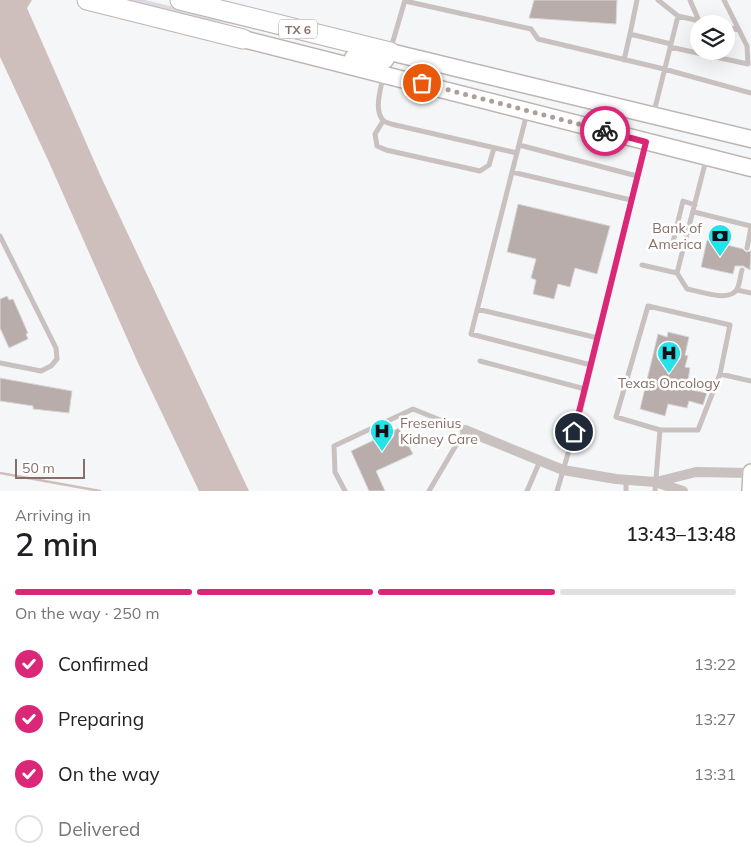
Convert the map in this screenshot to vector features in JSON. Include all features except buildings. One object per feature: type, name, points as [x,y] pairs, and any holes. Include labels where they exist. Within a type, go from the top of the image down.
[{"type":"highway","name":"TX 6","points":[[88,0],[243,38]]},
{"type":"highway","name":"TX 6","points":[[180,0],[390,52]]},
{"type":"main road","name":"TX 6","points":[[243,38],[751,168]]},
{"type":"main road","name":"TX 6","points":[[390,52],[751,139]]},
{"type":"main road","points":[[334,61],[360,56],[375,60],[385,60],[390,52]]},
{"type":"main road","points":[[384,74],[392,67],[400,66],[416,70],[437,64]]},
{"type":"main road","points":[[750,491],[751,473]]},
{"type":"street","points":[[465,430],[563,470],[626,486],[655,487],[683,491]]},
{"type":"street","points":[[655,487],[696,472],[751,473]]},
{"type":"lane","points":[[390,52],[405,0],[531,29],[538,39],[664,69],[751,93]]},
{"type":"lane","points":[[624,60],[637,0]]},
{"type":"lane","points":[[658,0],[678,16],[690,18]]},
{"type":"lane","points":[[690,0],[697,15]]},
{"type":"lane","points":[[724,0],[747,46],[748,64],[751,70]]},
{"type":"lane","points":[[654,115],[678,16]]},
{"type":"lane","points":[[735,29],[739,30]]},
{"type":"lane","points":[[630,34],[748,64]]},
{"type":"lane","points":[[384,74],[379,104],[379,113],[383,121],[517,153]]},
{"type":"lane","points":[[528,110],[471,334],[591,364]]},
{"type":"lane","points":[[383,121],[375,134],[377,146],[386,150],[480,171],[489,164],[494,148]]},
{"type":"lane","points":[[557,491],[586,389],[646,142]]},
{"type":"lane","points":[[519,145],[637,176]]},
{"type":"lane","points":[[677,273],[707,157]]},
{"type":"lane","points":[[512,172],[631,200]]},
{"type":"lane","points":[[684,244],[673,242],[683,201],[696,205]]},
{"type":"lane","points":[[694,212],[751,226],[747,248]]},
{"type":"lane","points":[[0,236],[56,348],[57,359],[51,366],[42,371],[0,363]]},
{"type":"lane","points":[[0,251],[8,252]]},
{"type":"lane","points":[[642,265],[677,273],[687,289],[722,296],[730,296],[736,290],[742,270]]},
{"type":"lane","points":[[736,290],[751,293]]},
{"type":"lane","points":[[648,306],[730,325],[720,374],[698,430],[660,430],[616,417],[648,306]]},
{"type":"lane","points":[[477,309],[598,338]]},
{"type":"lane","points":[[480,361],[586,389]]},
{"type":"lane","points":[[720,374],[751,381]]},
{"type":"lane","points":[[345,491],[335,472],[334,446],[413,409],[465,430],[429,491]]},
{"type":"lane","points":[[655,487],[660,430]]},
{"type":"lane","points":[[527,491],[540,461]]},
{"type":"shaded area","points":[[0,0],[32,0],[27,8],[102,179],[249,491],[199,491],[138,363],[0,57]]},
{"type":"shaded area","points":[[121,0],[145,0],[247,25],[247,27],[191,17]]},
{"type":"waterway","points":[[0,473],[100,491]]},
{"type":"way so far","points":[[422,83],[605,131]]},
{"type":"place","name":"Bank of America","points":[[720,257]]},
{"type":"place","name":"Texas Oncology","points":[[669,374]]},
{"type":"place","name":"Fresenius Kidney Care","points":[[382,452]]},
{"type":"route","points":[[574,432],[646,142],[605,131]]}]
